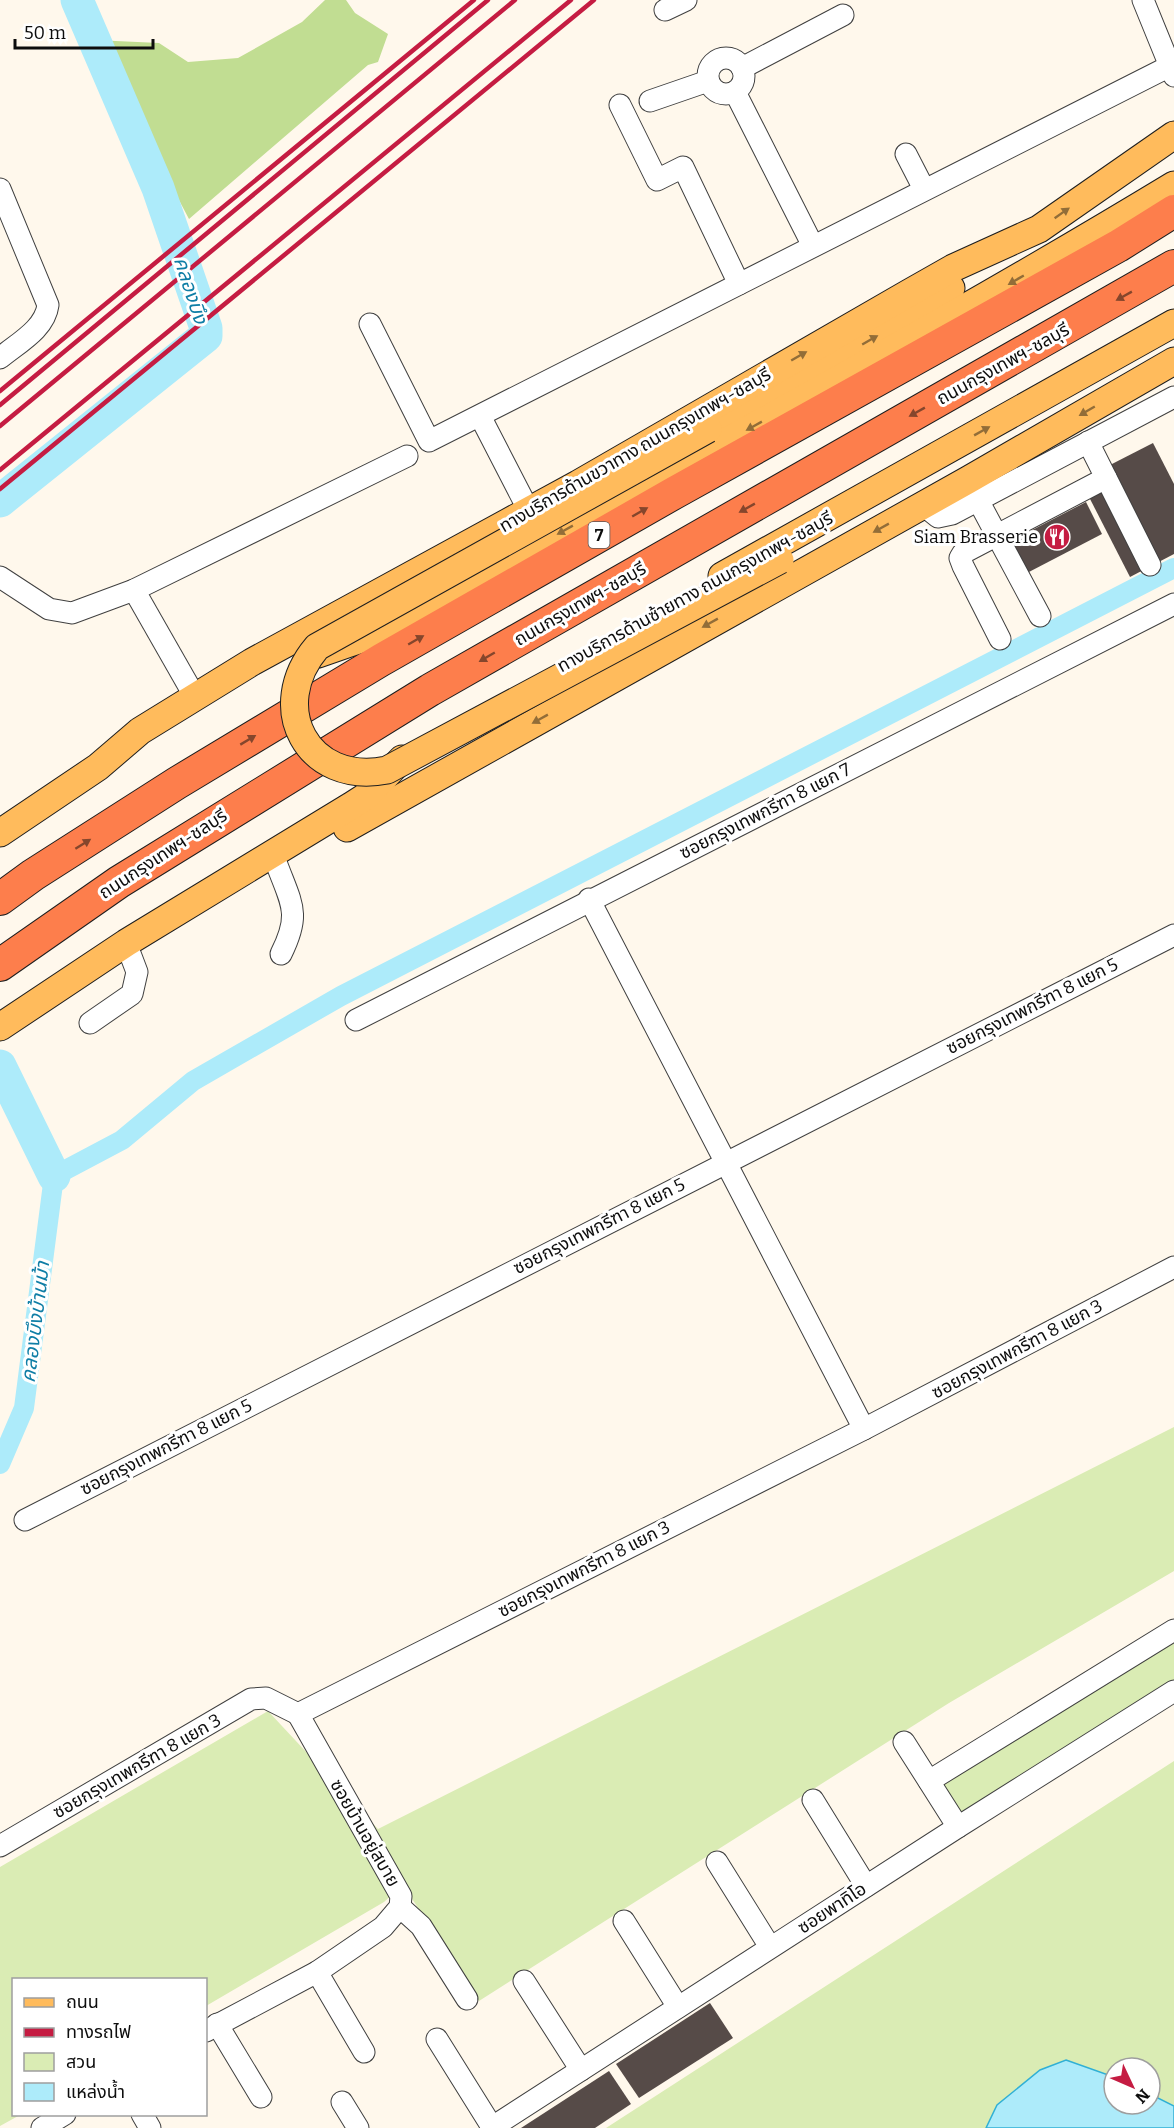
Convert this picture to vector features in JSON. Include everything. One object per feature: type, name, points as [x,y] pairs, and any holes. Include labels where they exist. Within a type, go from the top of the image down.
[{"type":"highway","name":"7","points":[[0,899],[33,875],[177,783],[381,660],[674,493],[1118,246],[1174,211]]},
{"type":"highway","name":"ถนนกรุงเทพฯ-ชลบุรี","points":[[0,965],[47,930],[220,818],[430,690],[1174,266]]},
{"type":"main road","name":"ทางบริการด้านขวาทาง ถนนกรุงเทพฯ-ชลบุรี","points":[[5,829],[98,768],[140,731],[195,697],[529,511],[953,268],[1039,229],[1174,135]]},
{"type":"main road","name":"ทางบริการด้านขวาทาง ถนนกรุงเทพฯ-ชลบุรี","points":[[98,768],[153,743],[280,666],[364,638],[412,613],[1020,278],[1174,185]]},
{"type":"main road","points":[[1039,229],[877,336],[317,647],[305,661],[298,676],[294,698],[300,733],[317,755],[336,768],[361,773],[387,770],[966,462],[1006,444],[1054,430]]},
{"type":"main road","name":"ทางบริการด้านซ้ายทาง ถนนกรุงเทพฯ-ชลบุรี","points":[[0,1027],[126,943],[231,881],[365,797],[405,757],[426,744],[1174,323]]},
{"type":"main road","points":[[1108,360],[1122,370],[1123,391]]},
{"type":"main road","name":"ทางบริการด้านซ้ายทาง ถนนกรุงเทพฯ-ชลบุรี","points":[[231,881],[277,865],[923,505],[973,491],[1054,430],[1174,362]]},
{"type":"street","points":[[665,10],[686,0]]},
{"type":"street","points":[[370,324],[429,441],[924,189],[1172,71],[1143,0]]},
{"type":"street","points":[[742,68],[843,15]]},
{"type":"street","points":[[730,58],[742,68],[744,77],[735,92],[719,93],[708,81],[710,66],[716,61],[730,58]]},
{"type":"street","points":[[650,101],[708,81]]},
{"type":"street","points":[[735,92],[813,246]]},
{"type":"street","points":[[620,105],[657,180],[683,167],[739,284]]},
{"type":"street","points":[[906,154],[924,189]]},
{"type":"street","points":[[0,189],[48,305],[41,324],[0,358]]},
{"type":"street","points":[[1040,616],[973,491],[1088,442],[1174,397]]},
{"type":"street","points":[[480,416],[529,511]]},
{"type":"street","points":[[1088,442],[1150,565]]},
{"type":"street","points":[[0,577],[49,609],[72,613],[134,590],[407,456]]},
{"type":"street","points":[[1000,639],[960,558],[970,548],[1106,478]]},
{"type":"street","points":[[134,590],[195,697]]},
{"type":"street","name":"ซอยกรุงเทพกรีฑา 8 แยก 7","points":[[357,1020],[589,899],[1174,604]]},
{"type":"street","points":[[277,865],[294,918],[292,931],[281,954]]},
{"type":"street","points":[[589,899],[864,1429]]},
{"type":"street","name":"ซอยกรุงเทพกรีฑา 8 แยก 5","points":[[25,1520],[1174,935]]},
{"type":"street","points":[[90,1023],[132,994],[137,972],[126,943]]},
{"type":"street","name":"ซอยกรุงเทพกรีฑา 8 แยก 3","points":[[0,1844],[251,1699],[266,1698],[298,1714],[864,1429],[1174,1267]]},
{"type":"street","points":[[929,1781],[1174,1630]]},
{"type":"street","name":"ซอยพาทิโอ","points":[[492,2128],[770,1947],[1174,1691]]},
{"type":"street","name":"ซอยบ้านอยู่สบาย","points":[[211,2028],[317,1972],[383,1927],[400,1907],[401,1896],[298,1714]]},
{"type":"street","points":[[904,1742],[958,1827]]},
{"type":"street","points":[[813,1800],[866,1886]]},
{"type":"street","points":[[717,1862],[770,1947]]},
{"type":"street","points":[[400,1907],[421,1926],[467,1999]]},
{"type":"street","points":[[624,1921],[678,2007]]},
{"type":"street","points":[[317,1972],[364,2052]]},
{"type":"street","points":[[524,1981],[581,2070]]},
{"type":"street","points":[[211,2028],[261,2097]]},
{"type":"street","points":[[437,2039],[492,2128]]},
{"type":"street","points":[[342,2102],[358,2128]]},
{"type":"street","points":[[42,2128],[63,2116]]},
{"type":"green space","points":[[325,0],[346,0],[355,13],[388,34],[378,62],[368,65],[189,219],[94,40],[159,43],[188,62],[238,58],[302,22]]},
{"type":"green space","points":[[1174,1427],[1174,1571],[949,1703],[479,2001],[403,1885],[384,1902],[207,2005],[207,1978],[12,1978],[12,2116],[18,2116],[0,2126],[0,1867],[268,1711],[378,1829]]},
{"type":"green space","points":[[1174,1639],[1174,1683],[962,1816],[940,1783]]},
{"type":"green space","points":[[1174,1761],[1174,2128],[606,2128]]},
{"type":"water","points":[[1066,2060],[1102,2073],[1102,2116],[1162,2116],[1162,2100],[1174,2106],[1174,2128],[986,2128],[997,2105],[1040,2070]]},
{"type":"building","points":[[1153,443],[1174,484],[1174,554],[1130,577],[1088,495],[1110,465]]},
{"type":"building","name":"Siam Brasserie","points":[[1086,502],[1102,534],[1027,573],[1011,541]]},
{"type":"building","points":[[710,2003],[733,2038],[639,2098],[616,2064]]},
{"type":"building","points":[[609,2071],[631,2104],[595,2128],[521,2128]]},
{"type":"waterway","name":"คลองบึง","points":[[0,501],[206,336],[206,328],[158,188],[77,0]]},
{"type":"waterway","name":"คลองบึงบ้านม้า","points":[[0,1464],[24,1408],[54,1176],[122,1140],[193,1081],[341,996],[1174,568]]},
{"type":"waterway","points":[[0,1066],[54,1176]]},
{"type":"railway","points":[[0,391],[474,0]]},
{"type":"railway","points":[[0,405],[488,0]]},
{"type":"railway","points":[[0,426],[515,0]]},
{"type":"railway","points":[[0,470],[571,0]]},
{"type":"railway","points":[[0,489],[594,0]]},
{"type":"place","name":"Siam Brasserie","points":[[1057,537]]}]
